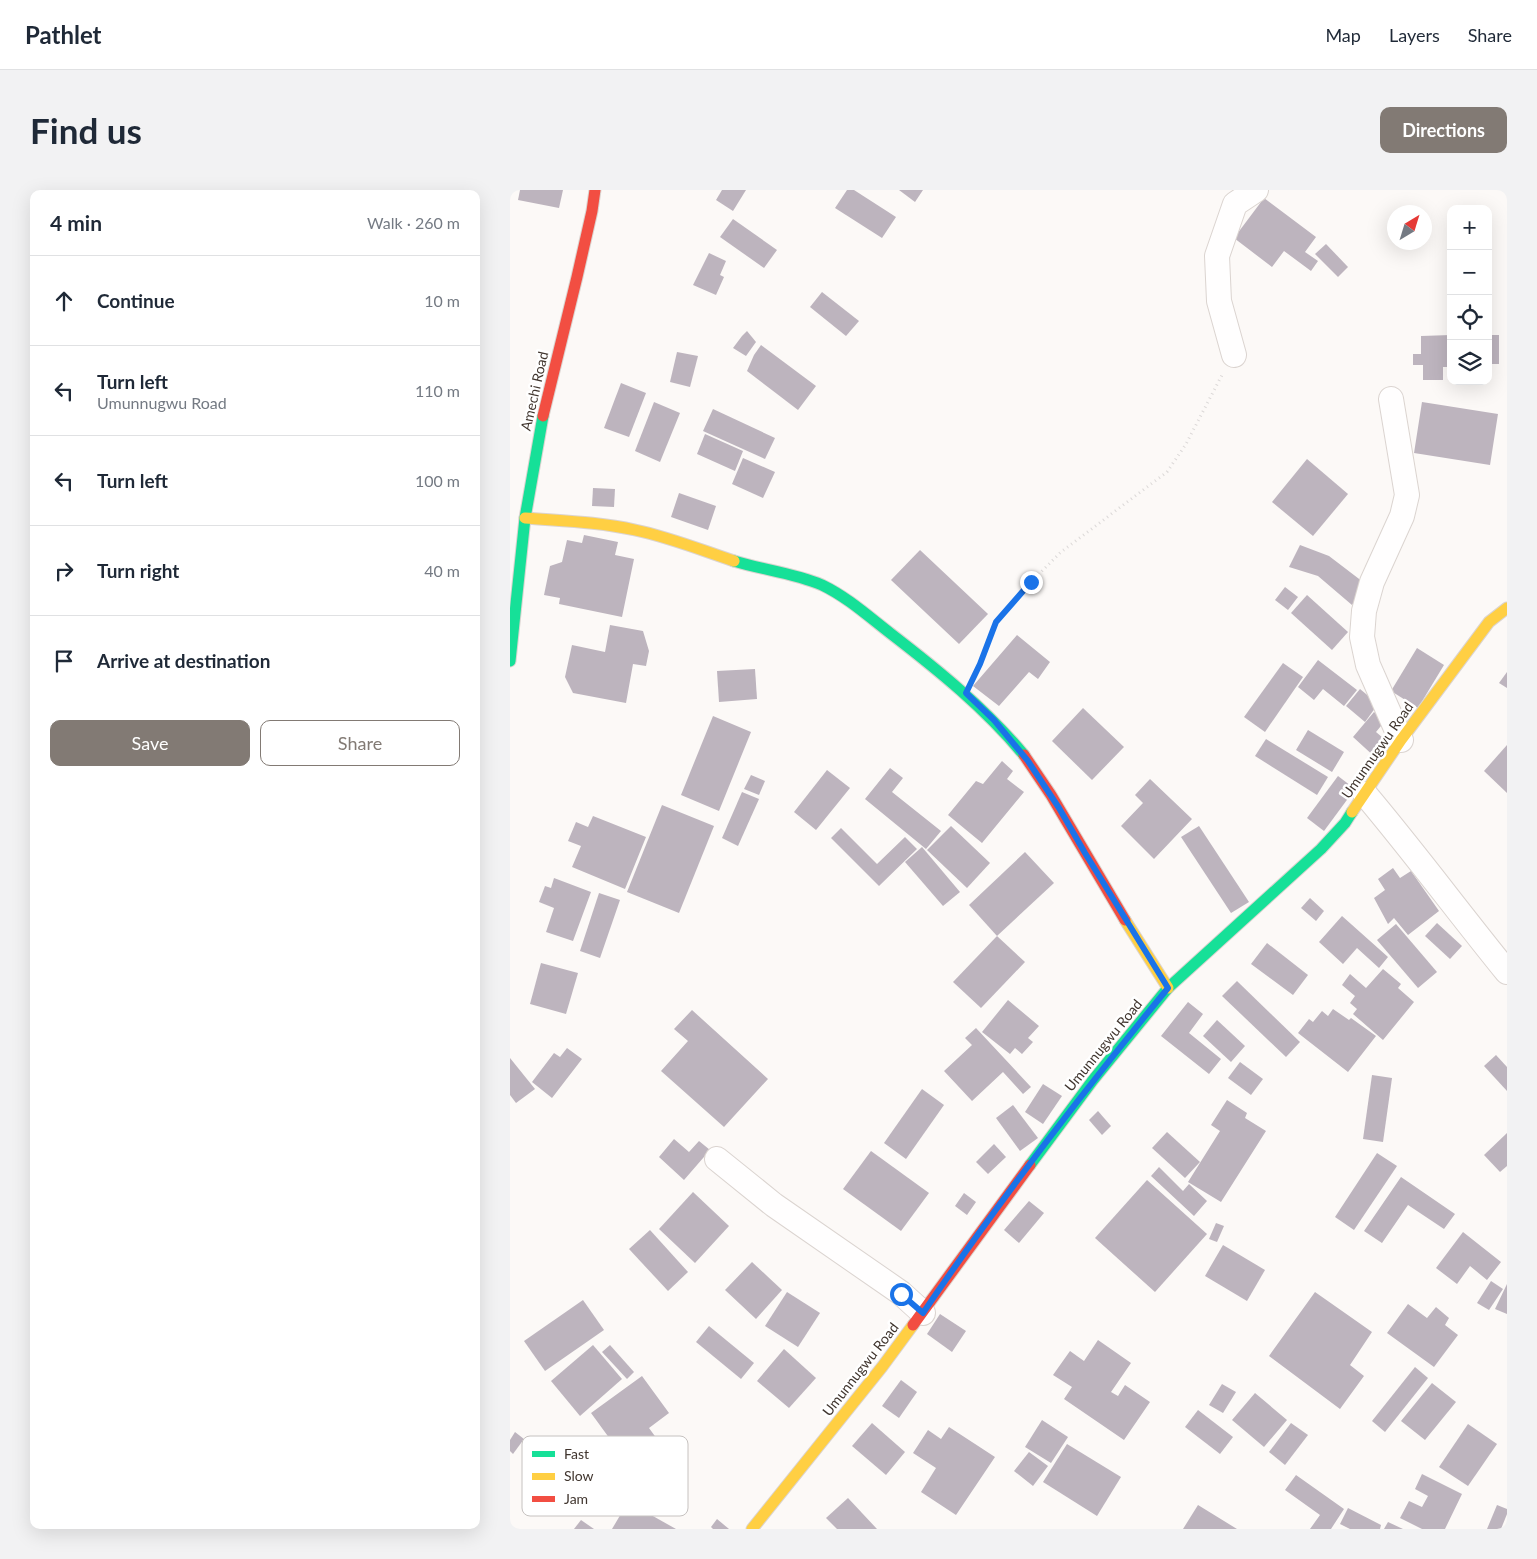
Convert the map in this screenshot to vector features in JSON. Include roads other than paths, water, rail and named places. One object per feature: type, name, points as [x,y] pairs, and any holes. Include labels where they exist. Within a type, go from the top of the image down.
[{"type":"street","name":"Amechi Road","points":[[510,661],[525,518],[540,429],[579,268],[595,190]]},
{"type":"street","points":[[1234,355],[1219,301],[1217,256],[1235,204],[1256,190]]},
{"type":"street","points":[[1391,399],[1407,495],[1402,516],[1372,582],[1364,612],[1362,637],[1368,665],[1401,740]]},
{"type":"street","points":[[525,518],[583,523],[636,531],[690,545],[736,562],[814,582],[838,594],[862,611],[930,662],[966,693],[994,720],[1028,761],[1059,808],[1168,988]]},
{"type":"street","name":"Umunnugwu Road","points":[[752,1529],[882,1367],[1093,1080],[1168,988],[1321,849],[1345,823],[1401,740],[1489,622],[1507,608]]},
{"type":"street","points":[[1365,794],[1408,844],[1443,892],[1507,972]]},
{"type":"street","points":[[717,1159],[774,1206],[901,1294],[923,1313]]}]
